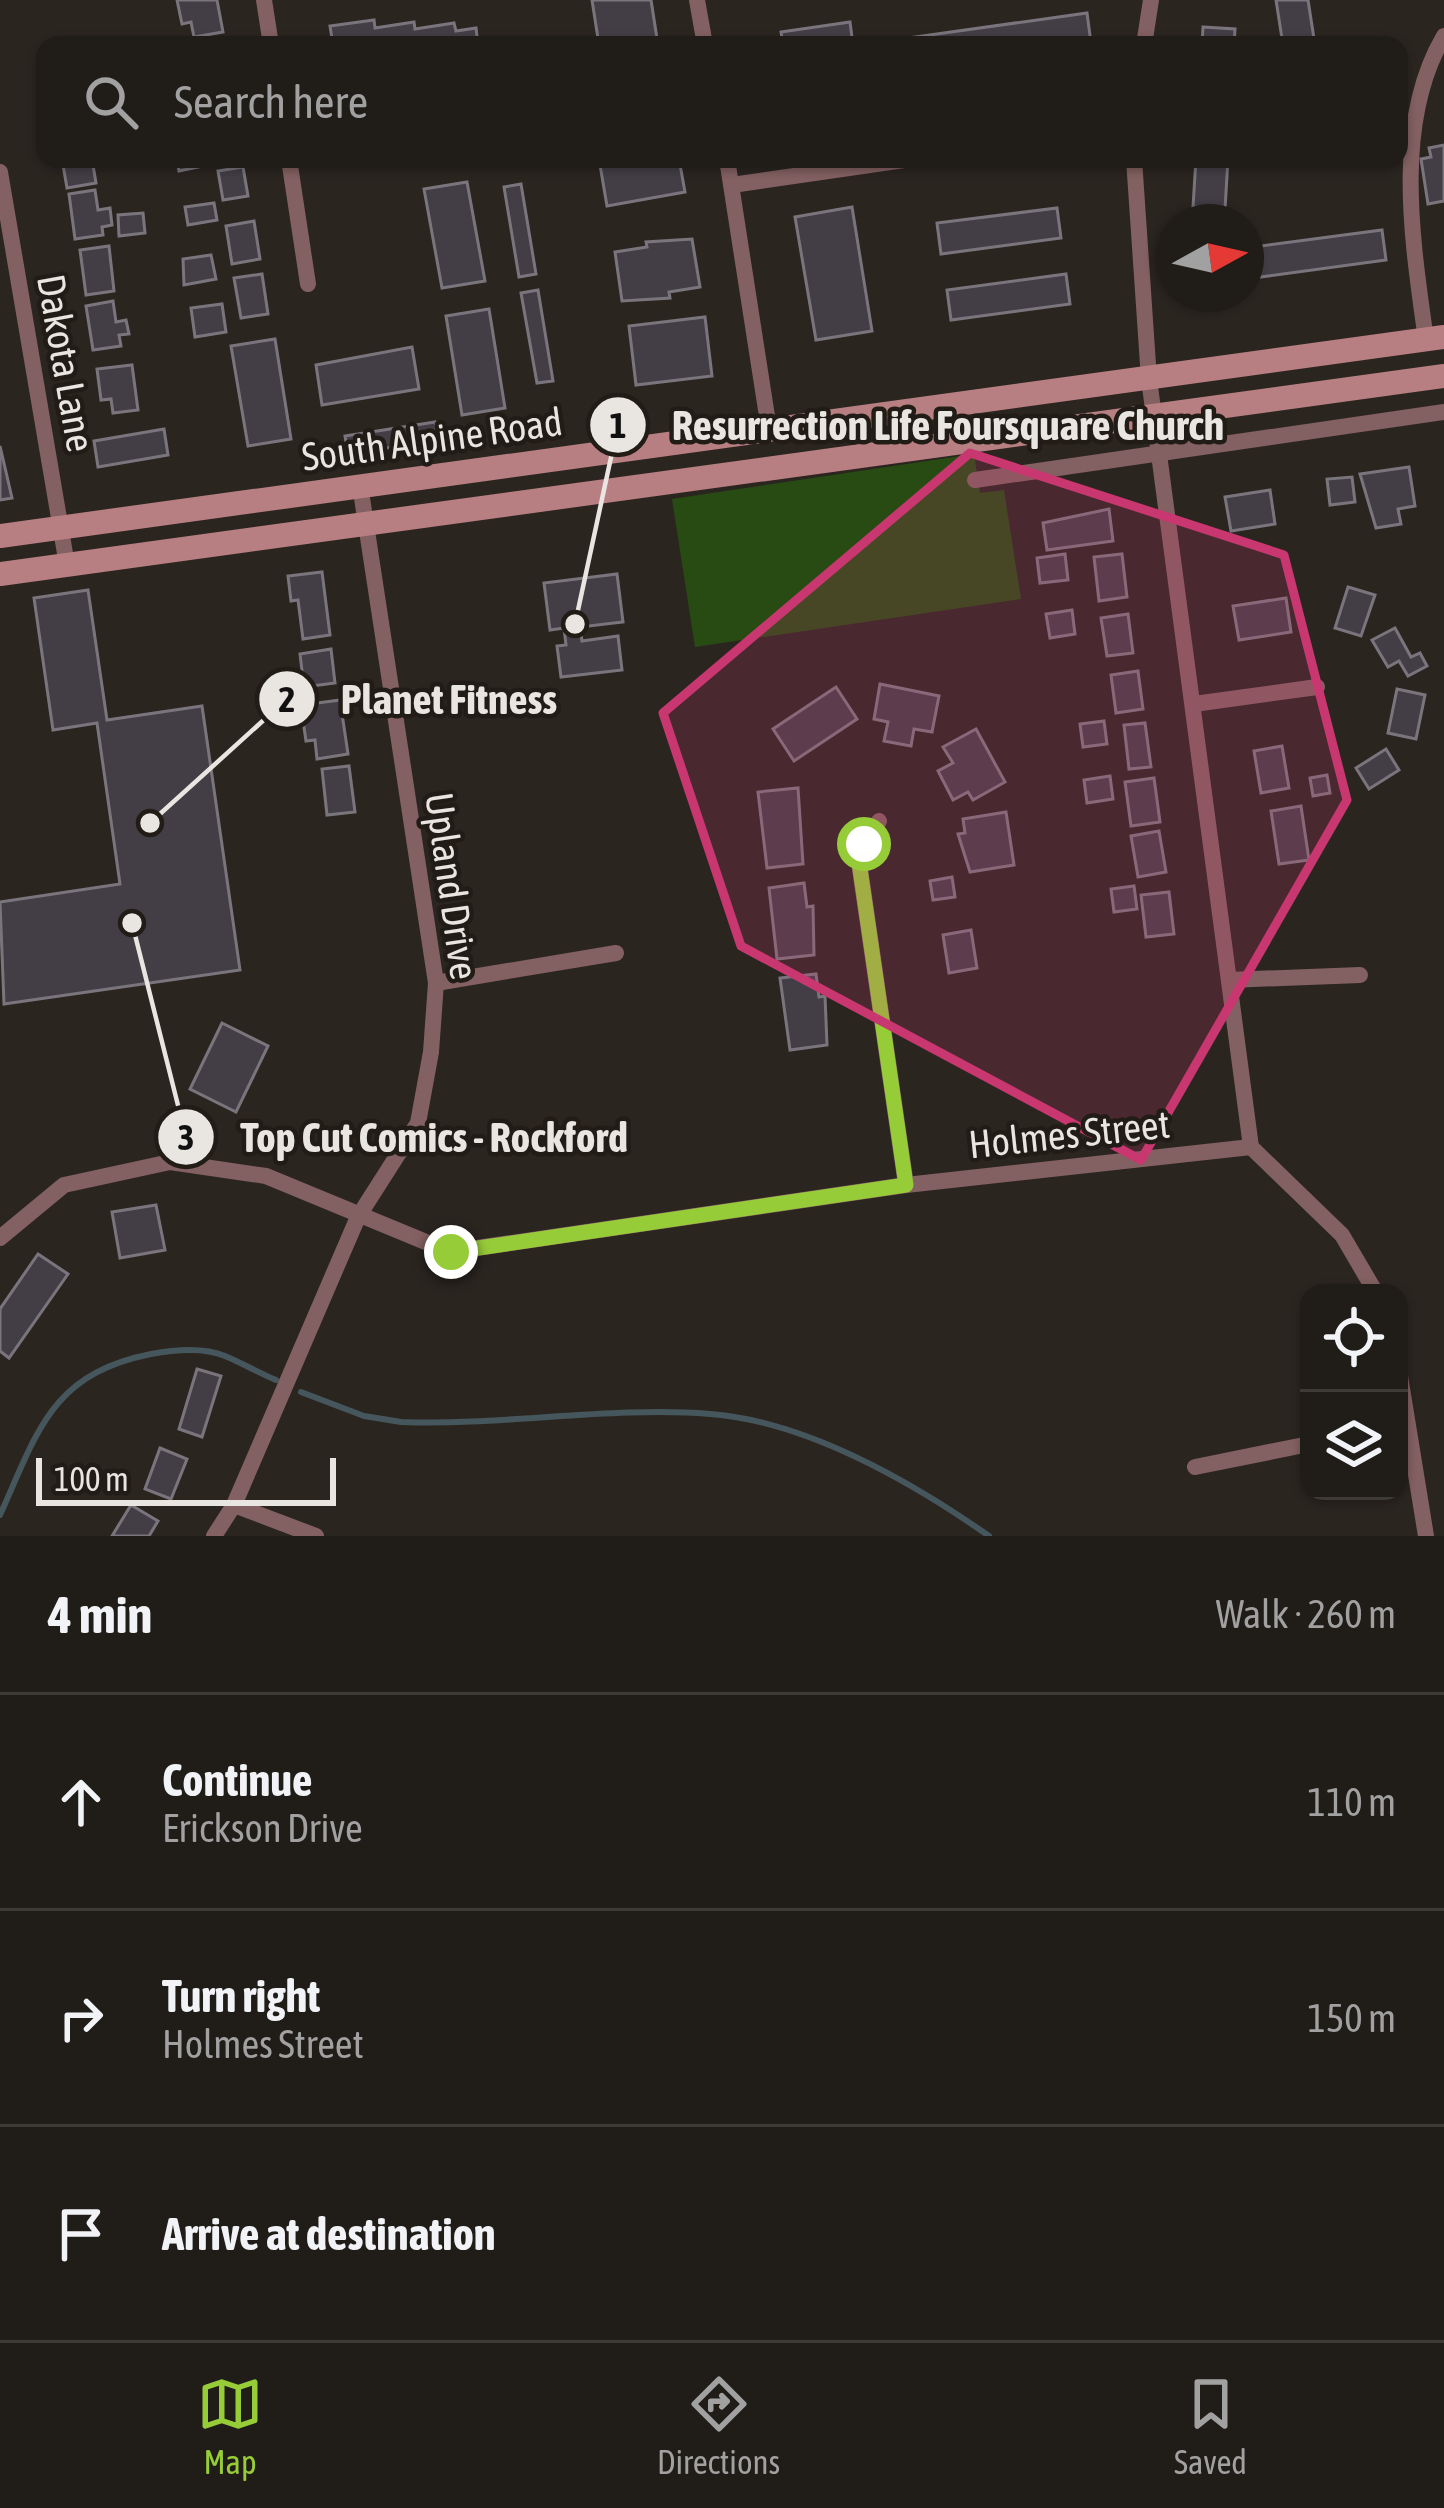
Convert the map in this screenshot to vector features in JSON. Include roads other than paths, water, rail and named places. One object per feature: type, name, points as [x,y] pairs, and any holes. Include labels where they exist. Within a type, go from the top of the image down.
[{"type":"main road","name":"South Alpine Road","points":[[0,536],[1435,339]]},
{"type":"main road","name":"South Alpine Road","points":[[0,574],[1444,376]]},
{"type":"street","points":[[264,0],[270,36]]},
{"type":"street","points":[[697,0],[703,36]]},
{"type":"street","points":[[1145,36],[1151,0]]},
{"type":"street","points":[[1435,339],[1408,187],[1434,60],[1444,36]]},
{"type":"street","points":[[290,168],[308,284]]},
{"type":"street","points":[[729,168],[769,429]]},
{"type":"street","points":[[732,185],[849,168]]},
{"type":"street","points":[[1135,168],[1149,379],[1251,1147],[1342,1235],[1371,1284]]},
{"type":"street","name":"Dakota Lane","points":[[0,172],[68,565]]},
{"type":"street","points":[[975,480],[1444,412]]},
{"type":"street","name":"Upland Drive","points":[[214,1536],[234,1505],[358,1217],[418,1123],[431,1052],[436,983],[360,485]]},
{"type":"street","points":[[1194,704],[1318,688]]},
{"type":"street","points":[[879,821],[864,844],[860,869],[906,1185]]},
{"type":"street","points":[[436,983],[616,953]]},
{"type":"street","points":[[1228,980],[1360,975]]},
{"type":"street","name":"Holmes Street","points":[[0,1238],[64,1186],[170,1162],[266,1176],[451,1252],[906,1185],[1251,1147]]},
{"type":"street","points":[[1408,1445],[1426,1536]]},
{"type":"street","points":[[1195,1467],[1300,1446]]},
{"type":"street","points":[[234,1505],[316,1536]]},
{"type":"waterway","points":[[0,1515],[52,1410],[91,1376],[117,1363],[151,1354],[207,1351],[276,1380]]},
{"type":"waterway","points":[[301,1392],[364,1416],[401,1422],[635,1412],[746,1419],[857,1457],[989,1536]]},
{"type":"place","name":"Resurrection Life Foursquare Church","points":[[575,624]]},
{"type":"place","name":"Planet Fitness","points":[[150,823]]},
{"type":"place","name":"Top Cut Comics - Rockford","points":[[132,923]]}]
